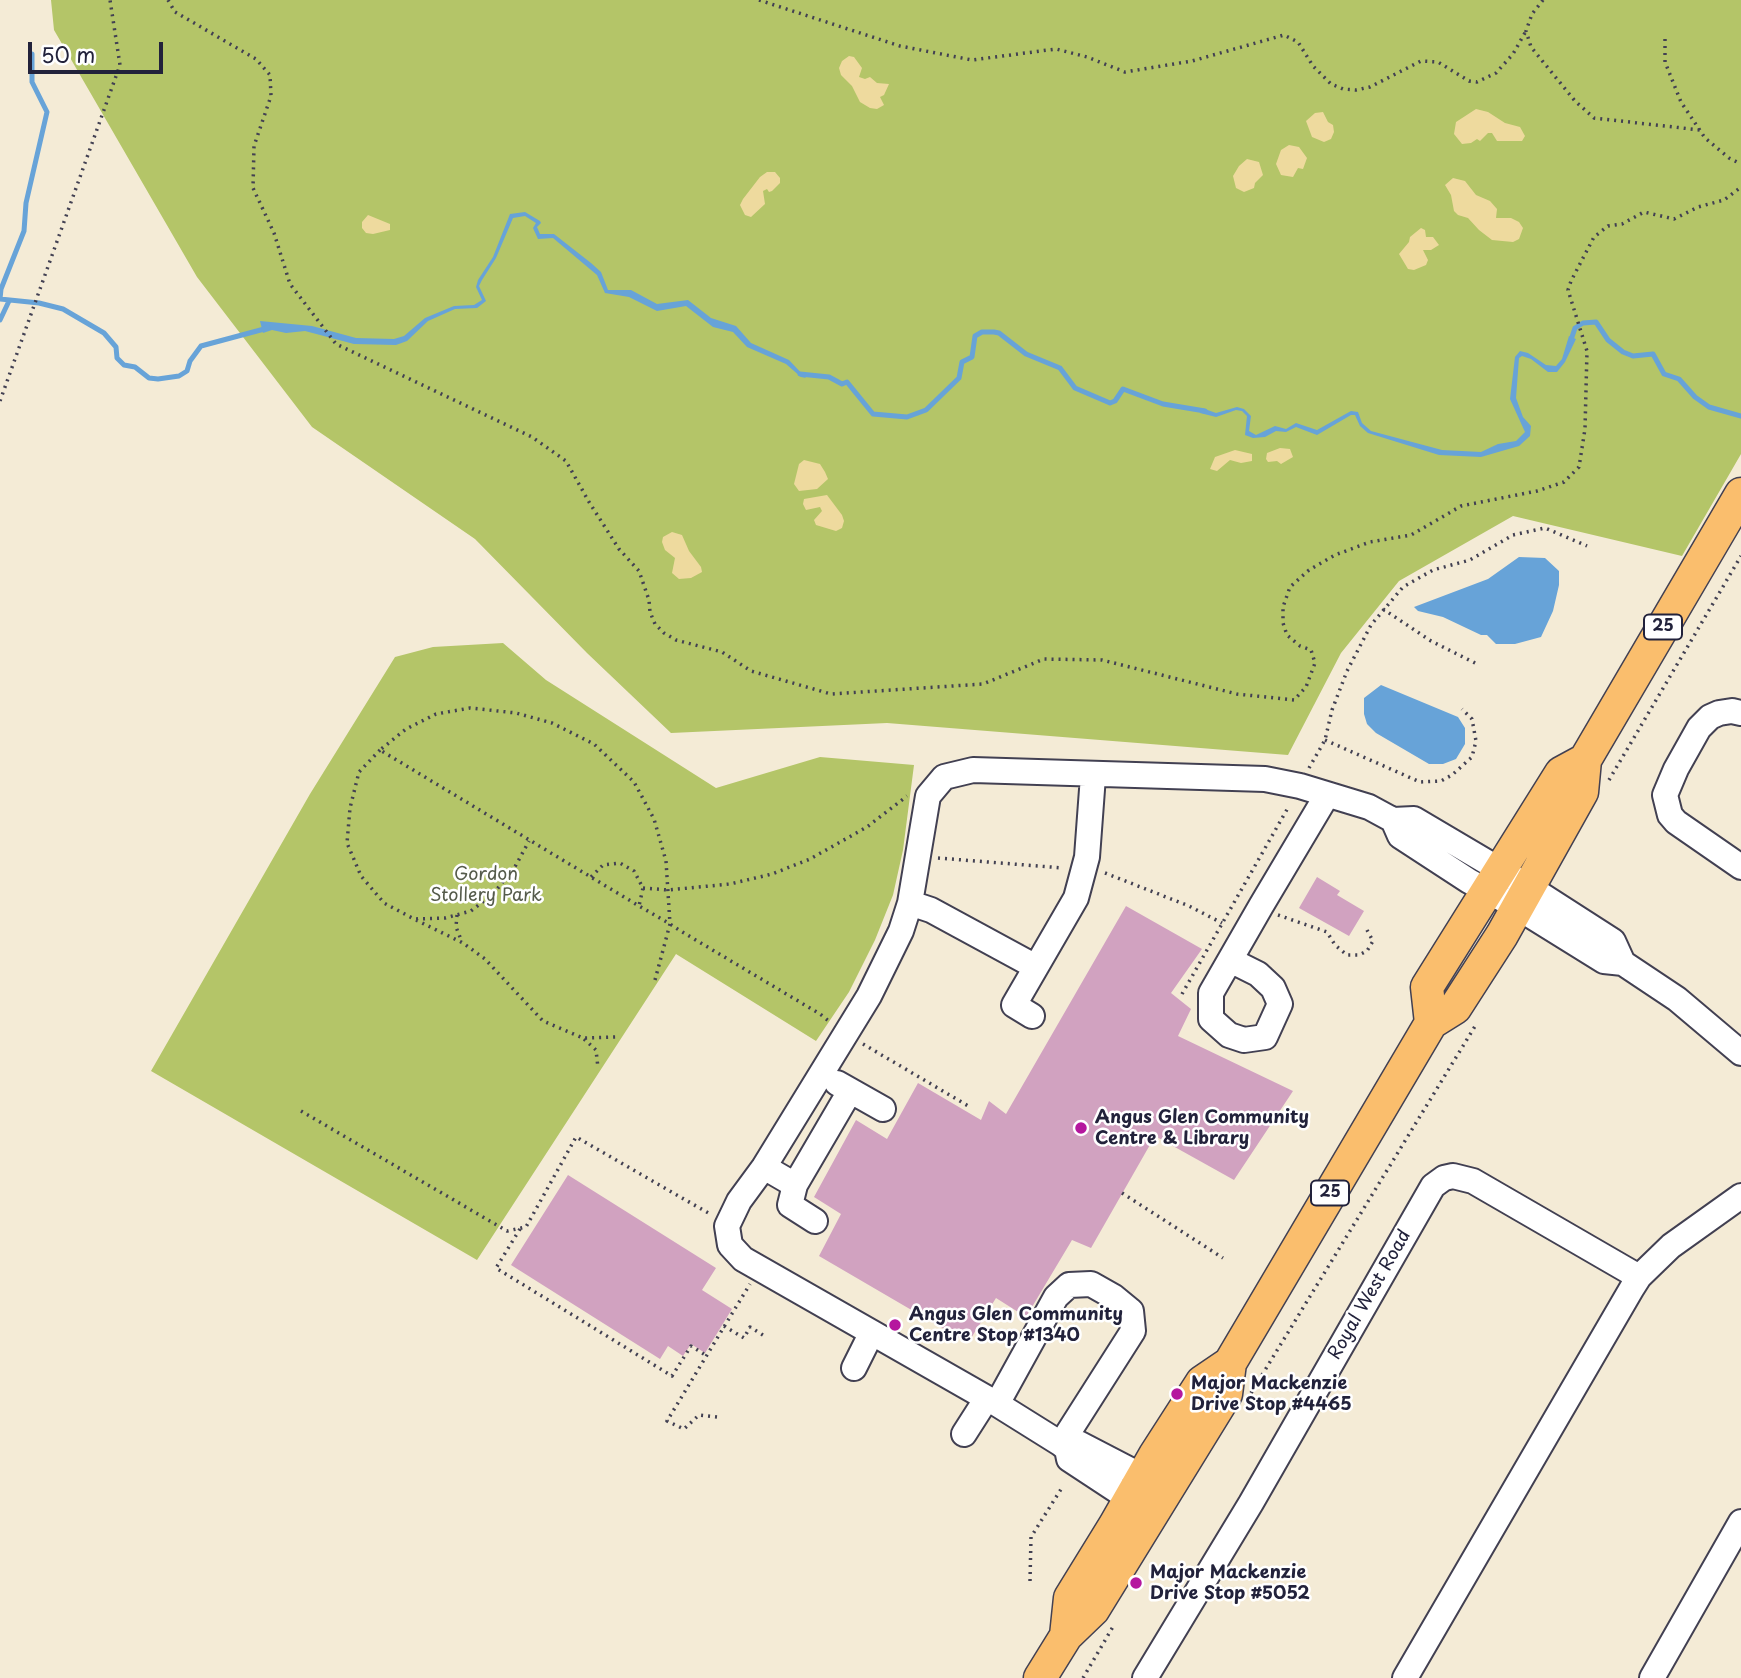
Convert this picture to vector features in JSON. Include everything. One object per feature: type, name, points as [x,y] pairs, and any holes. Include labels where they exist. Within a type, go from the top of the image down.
[{"type":"main road","name":"25","points":[[1040,1678],[1066,1636],[1070,1598],[1148,1494],[1202,1382],[1230,1363],[1431,1023],[1455,1008],[1523,897],[1582,792],[1585,760],[1741,494]]},
{"type":"main road","name":"25","points":[[1431,1023],[1427,986],[1561,773],[1585,760]]},
{"type":"street","points":[[1741,713],[1719,713],[1699,728],[1665,795],[1670,814],[1676,822],[1741,867]]},
{"type":"street","points":[[1148,1494],[1078,1443],[1064,1446],[992,1401],[743,1259],[730,1245],[727,1226],[740,1201],[764,1167],[869,996],[901,931],[910,903],[928,796],[944,777],[973,771],[1265,779],[1300,786],[1368,807],[1393,820],[1414,820],[1494,880],[1523,897],[1604,961],[1623,963],[1677,999],[1741,1053]]},
{"type":"street","points":[[1032,1016],[1014,1006],[1076,898],[1087,857],[1093,776]]},
{"type":"street","points":[[1230,960],[1327,795]]},
{"type":"street","points":[[910,903],[931,910],[1037,967]]},
{"type":"street","points":[[821,1074],[883,1109]]},
{"type":"street","points":[[815,1221],[790,1205],[795,1185],[850,1091]]},
{"type":"street","points":[[764,1167],[795,1185]]},
{"type":"street","name":"Royal West Road","points":[[1145,1678],[1257,1491],[1433,1186],[1444,1178],[1453,1176],[1473,1181],[1639,1277]]},
{"type":"street","points":[[1405,1678],[1639,1277],[1682,1238],[1741,1196]]},
{"type":"street","points":[[964,1434],[992,1401],[1056,1297],[1069,1285],[1091,1284],[1131,1311],[1133,1331],[1064,1446]]},
{"type":"street","points":[[854,1368],[872,1334]]},
{"type":"street","points":[[1652,1678],[1741,1522]]},
{"type":"path","points":[[0,401],[120,65],[110,0]]},
{"type":"path","points":[[168,0],[174,12],[256,59],[270,75],[271,96],[254,146],[253,188],[274,233],[289,284],[336,344],[532,438],[566,461],[619,549],[639,571],[655,624],[664,634],[676,640],[722,652],[751,671],[831,694],[983,684],[1044,659],[1102,660],[1237,694],[1294,700],[1306,687],[1315,663],[1311,650],[1300,646],[1287,635],[1283,624],[1283,607],[1290,587],[1309,570],[1335,555],[1370,542],[1411,535],[1461,506],[1537,491],[1564,482],[1579,467],[1586,429],[1587,351],[1569,290],[1594,237],[1608,226],[1622,224],[1644,212],[1674,219],[1698,207],[1724,200],[1741,187]]},
{"type":"path","points":[[759,0],[912,48],[972,60],[1056,49],[1087,57],[1125,72],[1192,61],[1284,35],[1298,42],[1313,66],[1331,84],[1356,90],[1370,88],[1421,61],[1438,62],[1469,81],[1477,82],[1496,73],[1513,54],[1532,14],[1542,0]]},
{"type":"path","points":[[1526,31],[1531,47],[1552,75],[1594,118],[1700,130]]},
{"type":"path","points":[[1665,39],[1665,62],[1681,102],[1705,138],[1729,158],[1741,164]]},
{"type":"path","points":[[1182,994],[1325,740],[1332,710],[1347,671],[1382,609],[1403,587],[1433,570],[1470,561],[1513,535],[1545,528],[1587,546]]},
{"type":"path","points":[[1605,786],[1741,556]]},
{"type":"path","points":[[1382,609],[1431,641],[1479,665]]},
{"type":"path","points":[[598,1068],[596,1050],[583,1038],[543,1021],[485,959],[463,943],[384,903],[361,876],[346,843],[350,808],[359,772],[406,729],[436,714],[470,708],[516,713],[552,723],[594,744],[634,782],[654,819],[666,861],[670,924],[655,980]]},
{"type":"path","points":[[1325,740],[1420,782],[1441,781],[1472,757],[1476,741],[1472,719],[1462,709]]},
{"type":"path","points":[[380,750],[970,1107]]},
{"type":"path","points":[[643,888],[668,890],[730,884],[772,874],[810,859],[867,827],[909,794]]},
{"type":"path","points":[[414,919],[445,918],[471,911],[494,894],[516,865],[529,840]]},
{"type":"path","points":[[591,877],[603,865],[620,863],[634,871],[643,888],[639,906]]},
{"type":"path","points":[[1276,914],[1327,932],[1335,946],[1347,955],[1359,955],[1367,951],[1373,941],[1367,930]]},
{"type":"path","points":[[457,915],[456,927],[463,943]]},
{"type":"path","points":[[1247,1400],[1482,1014]]},
{"type":"path","points":[[583,1038],[617,1037]]},
{"type":"path","points":[[301,1111],[507,1231],[526,1227],[576,1137],[717,1217],[727,1226]]},
{"type":"path","points":[[1122,1193],[1223,1258]]},
{"type":"path","points":[[520,1229],[496,1268],[672,1376],[691,1346],[707,1356]]},
{"type":"path","points":[[717,1417],[699,1415],[684,1429],[667,1421],[760,1267]]},
{"type":"path","points":[[724,1326],[744,1338],[750,1327],[763,1335]]},
{"type":"path","points":[[1030,1581],[1031,1537],[1063,1486]]},
{"type":"path","points":[[1083,1678],[1115,1623]]},
{"type":"green space","points":[[51,0],[1741,0],[1741,454],[1682,556],[1513,516],[1399,581],[1341,653],[1288,755],[887,723],[671,733],[587,653],[475,539],[312,427],[197,277],[54,30]]},
{"type":"green space","name":"Gordon Stollery Park","points":[[503,643],[546,680],[716,788],[820,757],[914,765],[903,850],[893,895],[875,940],[849,992],[816,1041],[676,954],[477,1260],[151,1071],[310,794],[395,657],[433,647]]},
{"type":"sand","points":[[849,56],[854,57],[862,68],[859,77],[870,77],[877,83],[889,84],[884,95],[880,97],[884,105],[877,109],[860,102],[839,68],[842,61]]},
{"type":"sand","points":[[1476,109],[1520,127],[1525,136],[1522,141],[1497,141],[1492,133],[1488,133],[1480,141],[1477,139],[1462,144],[1454,134],[1456,122]]},
{"type":"sand","points":[[1323,112],[1328,122],[1333,125],[1334,132],[1331,139],[1324,142],[1312,137],[1306,121],[1315,113]]},
{"type":"sand","points":[[1289,145],[1299,147],[1307,158],[1303,169],[1298,168],[1293,177],[1281,175],[1276,164],[1281,150]]},
{"type":"sand","points":[[1247,159],[1259,162],[1263,175],[1254,188],[1244,192],[1236,188],[1233,176]]},
{"type":"sand","points":[[767,172],[775,172],[780,183],[772,191],[763,191],[765,204],[751,217],[745,215],[740,205],[743,199]]},
{"type":"sand","points":[[1453,178],[1465,181],[1476,195],[1490,201],[1497,209],[1496,218],[1511,218],[1519,222],[1523,228],[1519,239],[1513,242],[1492,240],[1468,218],[1458,215],[1445,185]]},
{"type":"sand","points":[[368,215],[390,224],[390,230],[366,233],[362,222]]},
{"type":"sand","points":[[1421,228],[1425,230],[1426,237],[1433,237],[1439,245],[1431,250],[1423,250],[1428,260],[1426,265],[1414,270],[1408,269],[1399,254],[1410,237]]},
{"type":"sand","points":[[1280,448],[1290,449],[1293,457],[1281,464],[1277,461],[1268,462],[1267,453]]},
{"type":"sand","points":[[1235,450],[1252,454],[1252,461],[1241,463],[1230,460],[1217,471],[1210,469],[1215,457]]},
{"type":"sand","points":[[804,460],[820,464],[825,472],[828,479],[817,489],[799,491],[794,484],[799,464]]},
{"type":"sand","points":[[827,495],[844,521],[842,528],[836,531],[816,525],[814,520],[822,511],[820,507],[806,510],[803,504],[804,499]]},
{"type":"sand","points":[[672,532],[682,535],[702,572],[691,578],[679,579],[672,573],[675,558],[665,550],[662,542],[663,537]]},
{"type":"water","points":[[525,212],[540,221],[537,227],[540,234],[554,234],[601,272],[608,290],[631,290],[657,304],[688,300],[711,318],[736,326],[751,343],[789,360],[806,378],[786,364],[747,347],[733,332],[713,327],[686,306],[657,311],[629,297],[605,293],[597,275],[553,238],[538,239],[533,228],[536,223],[525,216],[513,218],[496,258],[479,286],[486,301],[477,308],[455,309],[428,321],[407,341],[396,345],[354,344],[305,331],[286,333],[272,330],[263,333],[260,321],[312,326],[356,338],[394,339],[404,336],[425,318],[454,306],[474,305],[482,300],[476,287],[478,280],[493,257],[510,214]]},
{"type":"water","points":[[1569,336],[1576,339],[1557,372],[1548,372],[1531,359],[1522,356],[1519,358],[1516,398],[1523,417],[1531,426],[1530,436],[1519,446],[1481,457],[1439,455],[1368,433],[1360,426],[1355,415],[1317,435],[1296,427],[1286,432],[1276,431],[1265,437],[1253,438],[1245,435],[1247,416],[1242,411],[1236,410],[1216,417],[1200,413],[1202,408],[1216,413],[1237,407],[1244,409],[1251,416],[1249,431],[1256,435],[1275,426],[1286,429],[1296,423],[1317,430],[1351,411],[1358,412],[1362,423],[1371,431],[1442,450],[1481,452],[1498,444],[1516,441],[1525,432],[1510,399],[1515,357],[1520,351],[1546,365],[1556,366],[1562,359]]},
{"type":"water","points":[[1519,557],[1545,558],[1559,571],[1553,611],[1541,637],[1515,644],[1496,644],[1487,635],[1481,635],[1443,617],[1418,611],[1414,607],[1488,579]]},
{"type":"water","points":[[1381,685],[1458,717],[1465,728],[1465,744],[1456,759],[1443,764],[1429,764],[1376,733],[1367,724],[1364,698]]},
{"type":"building","points":[[1317,877],[1340,891],[1337,895],[1364,911],[1349,936],[1299,908]]},
{"type":"building","name":"Angus Glen Community Centre & Library","points":[[1126,906],[1202,949],[1171,993],[1191,1009],[1178,1036],[1293,1091],[1234,1180],[1155,1136],[1091,1248],[1072,1240],[1026,1317],[996,1298],[968,1343],[819,1256],[841,1214],[814,1197],[856,1120],[887,1139],[918,1083],[981,1120],[989,1101],[1006,1114]]},
{"type":"building","points":[[568,1175],[716,1268],[702,1290],[732,1309],[705,1353],[691,1344],[683,1356],[668,1346],[660,1359],[511,1265]]},
{"type":"waterway","points":[[0,299],[1,289],[24,231],[26,203],[47,112],[32,82],[32,54]]},
{"type":"waterway","points":[[0,299],[39,303],[63,309],[104,333],[116,347],[117,358],[124,365],[135,367],[149,378],[158,379],[179,376],[187,371],[190,361],[201,346],[268,328]]},
{"type":"waterway","points":[[0,320],[9,301]]},
{"type":"waterway","points":[[1570,343],[1575,328],[1583,323],[1596,322],[1608,340],[1623,352],[1633,356],[1653,354],[1664,374],[1679,379],[1695,397],[1709,407],[1741,416]]},
{"type":"waterway","points":[[800,374],[829,377],[842,384],[847,382],[873,414],[907,417],[926,410],[959,378],[962,362],[972,357],[975,336],[982,332],[994,332],[1026,354],[1060,368],[1075,388],[1110,403],[1115,401],[1123,389],[1163,404],[1205,411]]},
{"type":"place","name":"Angus Glen Community Centre & Library","points":[[1081,1128]]},
{"type":"place","name":"Angus Glen Community Centre Stop #1340","points":[[895,1325]]},
{"type":"place","name":"Major Mackenzie Drive Stop #4465","points":[[1177,1394]]},
{"type":"place","name":"Major Mackenzie Drive Stop #5052","points":[[1136,1583]]}]
